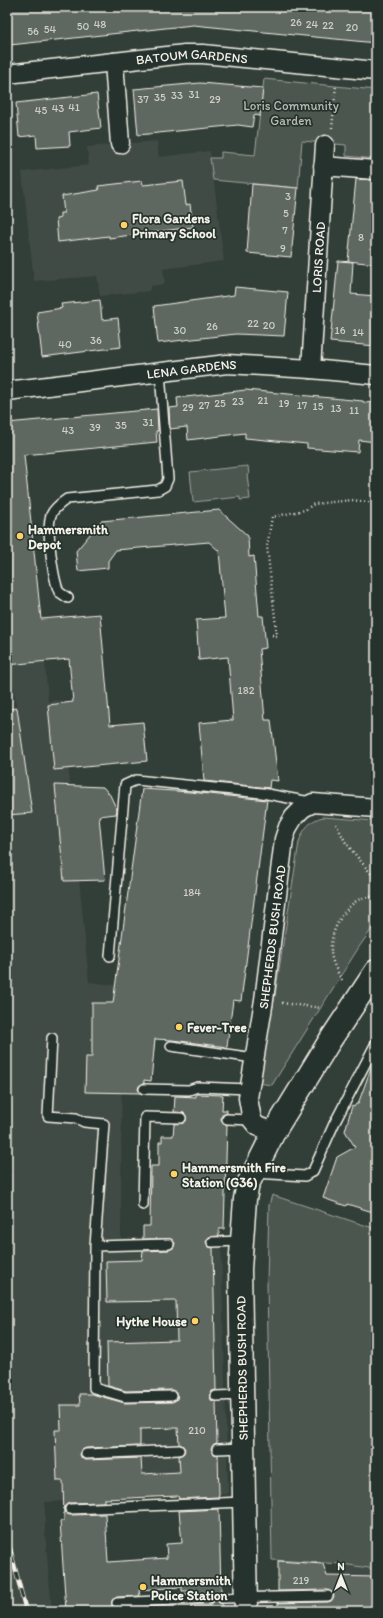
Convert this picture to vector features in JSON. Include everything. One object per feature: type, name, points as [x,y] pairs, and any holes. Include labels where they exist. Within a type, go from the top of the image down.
[{"type":"main road","name":"SHEPHERDS BUSH ROAD","points":[[246,1604],[240,1270],[245,1199],[248,1184],[274,1132],[329,1042],[376,971]]},
{"type":"street","name":"BATOUM GARDENS","points":[[7,74],[185,54],[202,54],[376,71]]},
{"type":"street","points":[[114,62],[120,144]]},
{"type":"street","name":"LORIS ROAD","points":[[311,369],[325,145]]},
{"type":"street","points":[[323,166],[375,170]]},
{"type":"street","name":"LENA GARDENS","points":[[7,391],[228,364],[376,375]]},
{"type":"street","points":[[320,804],[376,808]]},
{"type":"street","name":"SHEPHERDS BUSH ROAD","points":[[252,1120],[248,1098],[249,1089],[264,1000],[284,839],[288,827],[294,817],[303,808],[320,804]]},
{"type":"street","points":[[357,1001],[376,988]]},
{"type":"street","points":[[252,1120],[257,1126],[274,1132]]},
{"type":"lane","points":[[68,598],[59,592],[54,574],[50,523],[52,513],[57,506],[67,499],[158,490],[165,486],[168,479],[160,372]]},
{"type":"lane","points":[[110,956],[125,785],[136,780],[262,793],[320,804]]},
{"type":"lane","points":[[52,1038],[48,1116],[76,1118],[84,1122],[104,1124],[95,1246],[94,1388],[125,1397],[172,1396]]},
{"type":"lane","points":[[253,1173],[305,1176],[313,1171],[334,1124],[376,1043]]},
{"type":"lane","points":[[171,1046],[254,1058]]},
{"type":"lane","points":[[144,1089],[189,1090],[198,1087],[249,1089]]},
{"type":"lane","points":[[143,1205],[145,1117],[181,1118]]},
{"type":"lane","points":[[227,1119],[252,1120]]},
{"type":"lane","points":[[212,1242],[242,1241]]},
{"type":"lane","points":[[95,1246],[169,1244]]},
{"type":"lane","points":[[216,1396],[242,1395]]},
{"type":"lane","points":[[218,1449],[244,1448]]},
{"type":"lane","points":[[86,1454],[179,1450]]},
{"type":"lane","points":[[70,1509],[244,1502]]},
{"type":"lane","points":[[222,1598],[246,1604],[328,1596]]},
{"type":"lane","points":[[117,1603],[208,1598]]},
{"type":"path","points":[[325,145],[332,133],[338,67]]},
{"type":"path","points":[[272,635],[277,636],[267,546],[272,517],[305,510],[314,504],[352,500],[376,504]]},
{"type":"path","points":[[320,804],[346,843],[376,880]]},
{"type":"path","points":[[342,980],[334,966],[331,952],[331,940],[334,930],[341,918],[357,900],[365,897],[376,896]]},
{"type":"path","points":[[264,1000],[321,1008]]},
{"type":"shaded area","name":"Flora Gardens Primary School","points":[[157,141],[159,157],[210,151],[224,261],[163,269],[165,284],[151,286],[149,291],[100,296],[97,276],[34,281],[22,172],[89,165],[87,147]]},
{"type":"shaded area","points":[[45,662],[48,701],[62,700],[89,982],[122,986],[121,1238],[221,1237],[228,1494],[45,1502],[45,1532],[52,1611],[7,1611],[7,1174],[13,1173],[7,1121],[7,1019],[12,1018],[7,971],[7,815],[32,813],[10,665]]},
{"type":"shaded area","points":[[342,1564],[376,1569],[376,1611],[341,1611]]},
{"type":"green space","name":"Loris Community Garden","points":[[264,79],[376,90],[376,159],[346,156],[346,145],[302,141],[298,188],[213,180],[210,158],[221,158],[221,152],[255,155]]},
{"type":"green space","points":[[248,466],[249,475],[247,475],[250,499],[240,500],[240,497],[193,502],[190,472]]},
{"type":"green space","points":[[323,817],[376,821],[376,923],[359,947],[272,1085],[258,1083],[275,995],[299,842],[308,826],[314,820]]},
{"type":"green space","points":[[272,1195],[376,1229],[376,1569],[342,1564],[272,1560],[267,1282],[269,1205]]},
{"type":"building","points":[[7,7],[376,7],[376,43],[193,25],[10,45]]},
{"type":"building","points":[[200,83],[263,88],[260,116],[254,115],[252,127],[238,125],[138,135],[134,89]]},
{"type":"building","points":[[97,94],[101,128],[69,132],[70,146],[37,148],[36,135],[19,137],[16,103]]},
{"type":"building","points":[[356,179],[376,180],[376,264],[348,261]]},
{"type":"building","points":[[142,181],[143,185],[183,181],[186,205],[190,204],[193,227],[109,238],[109,236],[58,242],[56,219],[60,218],[60,213],[64,213],[62,196],[99,190],[98,186]]},
{"type":"building","points":[[252,184],[298,188],[291,257],[247,253]]},
{"type":"building","points":[[338,261],[353,262],[351,294],[376,296],[376,346],[330,342]]},
{"type":"building","points":[[235,287],[288,292],[284,336],[236,334],[158,343],[154,306],[234,295]]},
{"type":"building","points":[[100,300],[102,320],[118,318],[121,347],[42,357],[37,312],[62,308],[61,304]]},
{"type":"building","points":[[246,390],[376,403],[376,442],[359,440],[358,452],[307,448],[307,444],[245,438],[245,433],[188,440],[187,427],[170,429],[169,408],[178,407],[177,398]]},
{"type":"building","points":[[157,409],[157,442],[24,455],[41,619],[100,614],[110,725],[143,722],[147,761],[54,770],[48,705],[73,702],[69,659],[7,665],[7,423]]},
{"type":"building","points":[[219,510],[248,536],[249,557],[254,556],[259,616],[263,616],[266,648],[259,649],[265,720],[271,720],[278,781],[270,780],[269,788],[204,781],[199,723],[233,720],[228,657],[199,660],[196,620],[225,618],[219,551],[209,542],[116,550],[108,561],[108,568],[78,571],[76,551],[101,521]]},
{"type":"building","points":[[17,708],[32,813],[7,815],[7,709]]},
{"type":"building","points":[[55,785],[103,787],[110,795],[117,810],[116,814],[99,816],[105,880],[64,881]]},
{"type":"building","points":[[142,789],[190,792],[267,800],[241,1001],[233,1000],[227,1047],[155,1039],[151,1081],[144,1080],[144,1083],[139,1086],[138,1089],[140,1093],[85,1092],[86,1057],[92,1057],[92,1003],[113,1003]]},
{"type":"building","points":[[374,1060],[376,1060],[376,1213],[347,1204],[346,1206],[323,1198],[337,1157],[355,1147],[345,1131],[352,1106],[354,1107],[358,1104]]},
{"type":"building","points":[[196,1094],[223,1095],[222,1110],[227,1110],[227,1113],[222,1115],[221,1119],[223,1124],[227,1125],[224,1229],[219,1229],[219,1236],[209,1237],[206,1242],[209,1247],[213,1248],[216,1390],[212,1391],[210,1396],[211,1400],[216,1402],[217,1443],[214,1444],[211,1449],[214,1454],[218,1455],[219,1494],[218,1497],[179,1499],[178,1496],[104,1499],[104,1502],[69,1503],[65,1506],[64,1510],[70,1515],[105,1514],[108,1562],[167,1558],[166,1544],[182,1543],[179,1511],[219,1509],[221,1592],[216,1598],[219,1603],[222,1604],[222,1611],[191,1611],[191,1605],[213,1603],[214,1595],[209,1592],[190,1593],[190,1591],[182,1591],[182,1587],[139,1590],[140,1596],[117,1597],[112,1601],[112,1606],[115,1608],[140,1608],[141,1611],[66,1611],[60,1521],[64,1521],[63,1481],[57,1481],[55,1430],[61,1430],[60,1405],[80,1405],[79,1394],[92,1394],[125,1403],[172,1402],[177,1399],[177,1393],[172,1390],[126,1391],[108,1386],[107,1342],[177,1340],[176,1301],[107,1302],[106,1261],[142,1260],[143,1251],[169,1250],[174,1247],[175,1243],[171,1239],[143,1239],[143,1226],[150,1226],[151,1166],[159,1166],[159,1142],[162,1142],[162,1136],[173,1136],[174,1124],[183,1123],[186,1121],[186,1116],[184,1113],[174,1112],[175,1096],[196,1097]],"holes":[[[178,1428],[179,1444],[185,1449],[184,1453],[179,1456],[180,1472],[142,1474],[141,1458],[86,1460],[80,1455],[81,1451],[86,1448],[140,1446],[140,1429]]]},
{"type":"building","points":[[278,1561],[323,1564],[327,1576],[376,1577],[376,1611],[278,1611],[278,1603],[328,1602],[331,1601],[334,1596],[333,1593],[328,1590],[278,1591]]},
{"type":"railway","points":[[7,1537],[26,1611]]},
{"type":"place","name":"Flora Gardens Primary School","points":[[124,225]]},
{"type":"place","name":"Hammersmith Depot","points":[[20,536]]},
{"type":"place","name":"Fever-Tree","points":[[179,1027]]},
{"type":"place","name":"Hammersmith Fire Station (G36)","points":[[174,1174]]},
{"type":"place","name":"Hythe House","points":[[195,1321]]},
{"type":"place","name":"Hammersmith Police Station","points":[[143,1587]]}]
